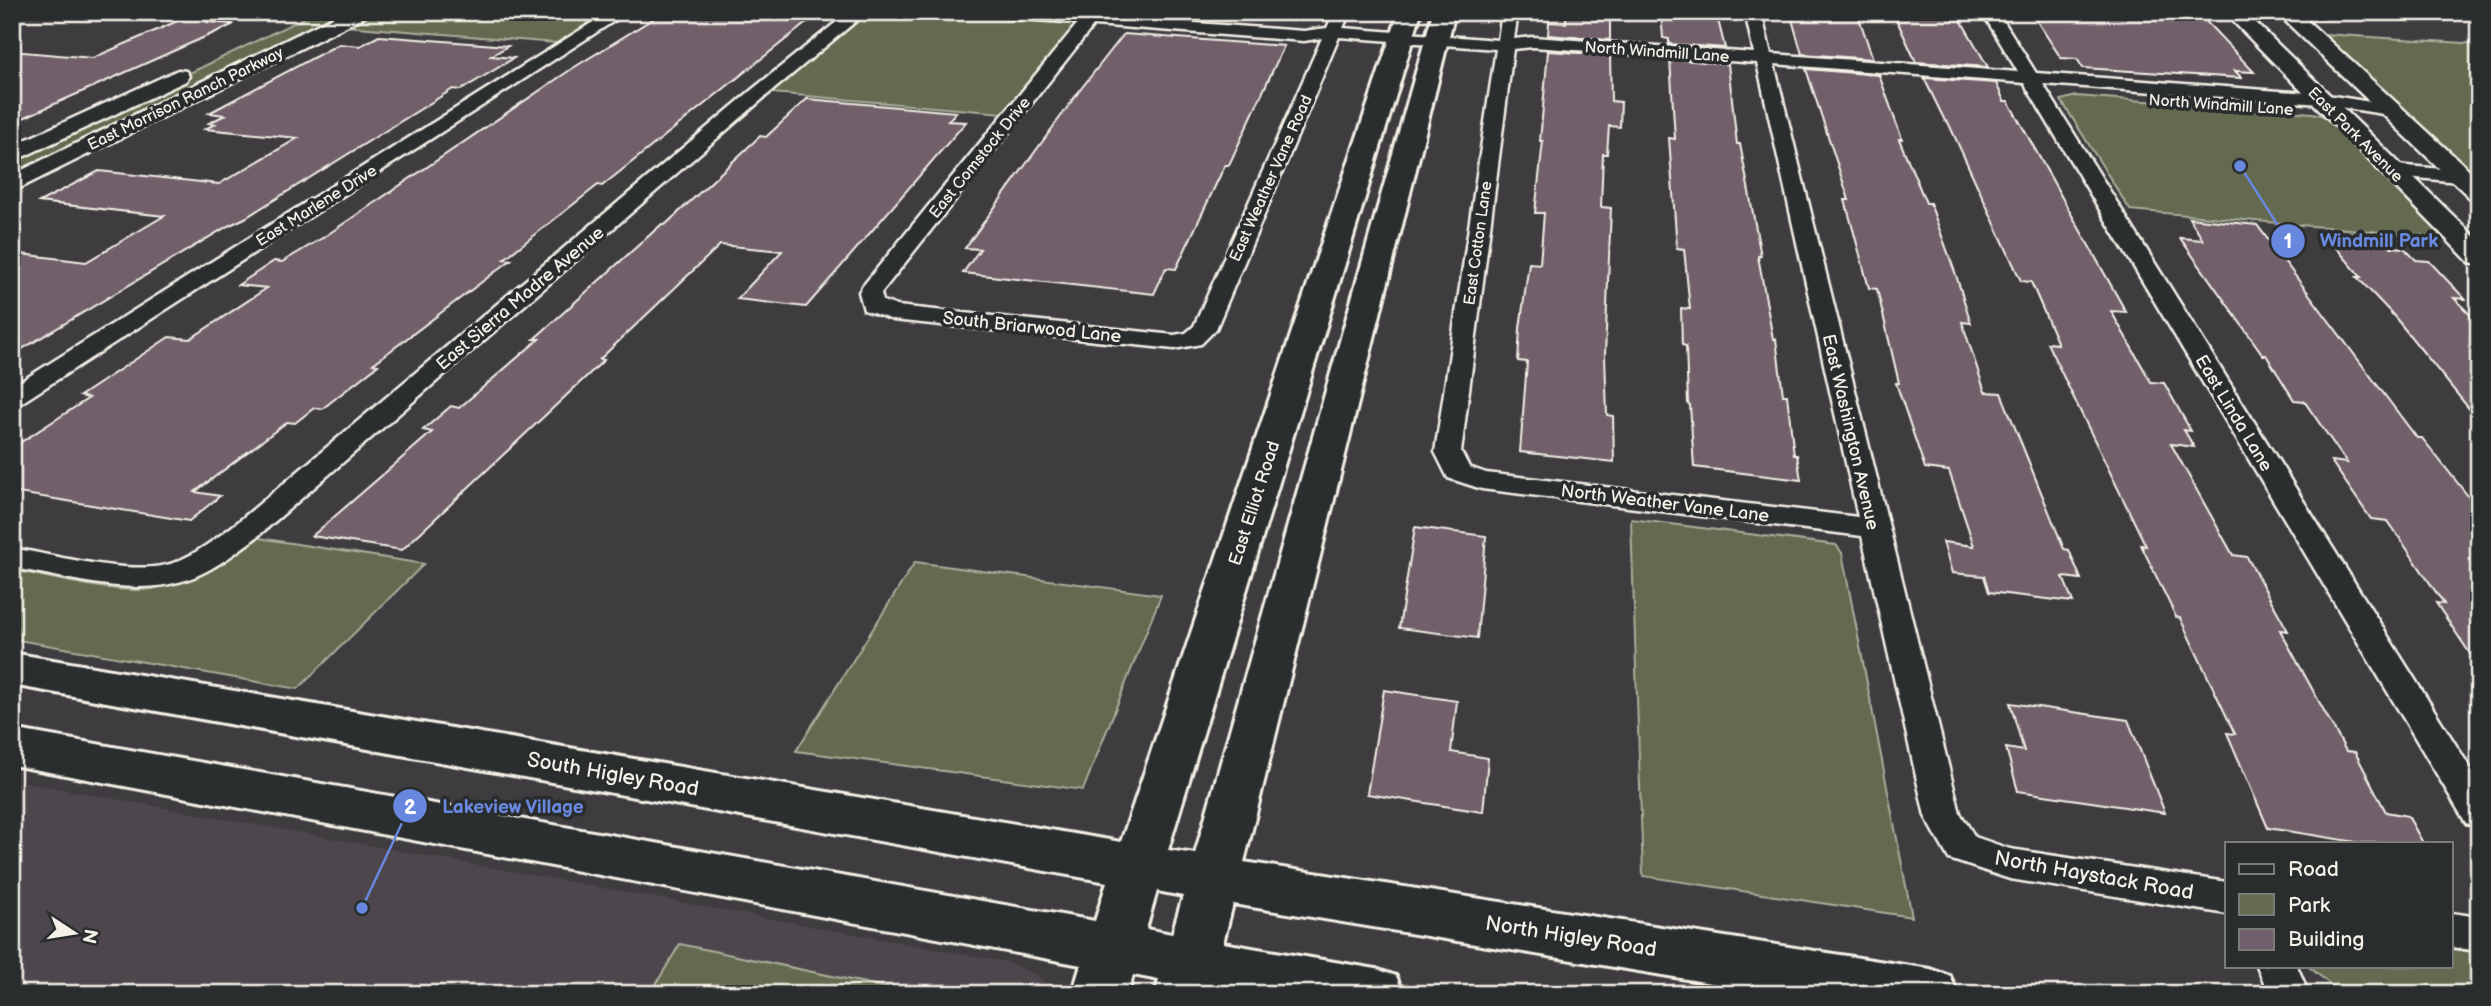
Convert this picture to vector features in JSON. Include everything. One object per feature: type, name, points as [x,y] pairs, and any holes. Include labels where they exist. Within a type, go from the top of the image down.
[{"type":"main road","name":"East Elliot Road","points":[[1148,970],[1138,866],[1417,32],[1444,12]]},
{"type":"main road","name":"East Elliot Road","points":[[1148,970],[1213,878],[1417,32]]},
{"type":"main road","name":"South Higley Road","points":[[12,669],[1213,878]]},
{"type":"main road","points":[[12,747],[1148,970],[1376,994]]},
{"type":"main road","name":"North Higley Road","points":[[1213,878],[1930,994]]},
{"type":"street","name":"East Morrison Ranch Parkway","points":[[12,185],[359,12]]},
{"type":"street","name":"East Marlene Drive","points":[[12,398],[620,12]]},
{"type":"street","name":"East Sierra Madre Avenue","points":[[12,558],[134,575],[174,573],[218,551],[248,529],[760,92],[859,12]]},
{"type":"street","points":[[994,12],[1093,16],[1304,36],[1334,32]]},
{"type":"street","points":[[1132,12],[1310,25],[1334,32]]},
{"type":"street","name":"East Weather Vane Road","points":[[1193,340],[1204,329],[1342,12]]},
{"type":"street","name":"East Cotton Lane","points":[[1458,472],[1448,452],[1510,12]]},
{"type":"street","name":"East Washington Avenue","points":[[1753,12],[1943,816],[1962,848]]},
{"type":"street","name":"East Linda Lane","points":[[1990,12],[2479,813]]},
{"type":"street","name":"East Park Avenue","points":[[2234,12],[2479,256]]},
{"type":"street","points":[[2286,12],[2389,110],[2470,177],[2479,193]]},
{"type":"street","name":"East Comstock Drive","points":[[872,305],[870,292],[1093,16]]},
{"type":"street","name":"North Windmill Lane","points":[[1334,32],[1417,32],[1506,45],[1528,52],[1765,64],[2389,110]]},
{"type":"street","name":"East Morrison Ranch Parkway","points":[[12,155],[198,66]]},
{"type":"street","points":[[2394,171],[2470,177]]},
{"type":"street","name":"South Briarwood Lane","points":[[872,305],[906,314],[1174,342],[1193,340]]},
{"type":"street","name":"North Weather Vane Lane","points":[[1458,472],[1482,481],[1874,528]]},
{"type":"street","name":"North Haystack Road","points":[[1962,848],[2010,864],[2225,898]]},
{"type":"street","points":[[2452,930],[2479,934]]},
{"type":"street","points":[[2278,968],[2288,994]]},
{"type":"shaded area","points":[[12,780],[1006,962],[1038,976],[1055,994],[12,994]]},
{"type":"green space","points":[[316,12],[353,12],[12,181],[12,159]]},
{"type":"green space","points":[[359,12],[620,12],[569,44],[332,25]]},
{"type":"green space","points":[[859,12],[1095,14],[1014,114],[760,92]]},
{"type":"green space","points":[[2308,33],[2479,44],[2479,178],[2461,176]]},
{"type":"green space","points":[[2076,96],[2313,113],[2328,117],[2451,238],[2130,210],[2061,100]]},
{"type":"green space","points":[[1631,519],[1836,545],[1842,553],[1912,917],[1643,876]]},
{"type":"green space","points":[[259,538],[424,564],[298,689],[12,639],[12,570],[101,587],[152,589],[195,576]]},
{"type":"green space","points":[[915,562],[1161,595],[1083,790],[796,751]]},
{"type":"green space","points":[[680,944],[917,994],[650,994]]},
{"type":"green space","points":[[2452,949],[2479,953],[2479,994],[2342,994],[2310,968],[2452,968]]},
{"type":"building","points":[[203,12],[207,22],[234,24],[12,123],[12,51],[93,58]]},
{"type":"building","points":[[664,12],[820,12],[602,186],[598,185],[504,259],[511,260],[373,364],[378,365],[322,409],[314,408],[295,423],[287,422],[195,492],[220,496],[189,521],[12,492],[12,448],[89,398],[80,396],[169,337],[190,339],[267,288],[238,285],[274,261],[282,262],[324,237],[573,68]]},
{"type":"building","points":[[1566,12],[1610,14],[1610,40],[1548,35],[1549,22],[1566,23]]},
{"type":"building","points":[[1661,12],[1716,12],[1725,48],[1669,44],[1669,39],[1663,38]]},
{"type":"building","points":[[1801,12],[1857,12],[1873,59],[1802,54],[1791,16],[1802,17]]},
{"type":"building","points":[[1893,12],[1958,15],[1988,67],[1916,62]]},
{"type":"building","points":[[2031,12],[2199,14],[2254,72],[2235,71],[2242,78],[2083,68],[2077,59],[2061,58]]},
{"type":"building","points":[[1124,34],[1284,46],[1229,165],[1225,165],[1176,269],[1166,268],[1154,294],[963,273],[980,249],[965,248]]},
{"type":"building","points":[[379,36],[508,46],[491,56],[514,58],[461,90],[453,89],[245,218],[12,355],[12,253],[86,262],[164,216],[39,202],[99,171],[219,184],[298,138],[205,129],[215,124],[209,123],[225,115],[209,113],[339,44],[360,46]]},
{"type":"building","points":[[1548,51],[1610,55],[1611,101],[1621,102],[1620,127],[1609,126],[1607,154],[1603,154],[1601,207],[1611,208],[1605,355],[1607,415],[1613,416],[1614,462],[1520,452],[1527,362],[1518,361],[1520,328],[1529,263],[1540,264],[1544,213],[1535,213],[1543,141],[1540,141]]},
{"type":"building","points":[[1670,59],[1728,64],[1737,144],[1740,144],[1773,339],[1776,339],[1783,395],[1787,395],[1794,455],[1797,455],[1801,480],[1694,467],[1681,308],[1690,309],[1684,249],[1677,248],[1669,138],[1675,139]]},
{"type":"building","points":[[1806,69],[1879,75],[1902,139],[1899,139],[1926,203],[1930,203],[1956,275],[1971,323],[1962,322],[1985,392],[2001,393],[2064,549],[2069,550],[2081,579],[2063,577],[2073,602],[1989,592],[1984,576],[1952,573],[1943,542],[1974,546],[1949,471],[1925,468],[1896,383],[1899,383],[1877,289],[1869,288],[1845,200],[1849,200]]},
{"type":"building","points":[[1924,78],[1996,83],[2126,312],[2111,311],[2151,382],[2164,383],[2191,431],[2184,430],[2194,447],[2171,444],[2233,555],[2247,557],[2288,631],[2280,630],[2346,751],[2355,752],[2386,812],[2408,816],[2422,842],[2356,842],[2268,828],[2227,733],[2235,734],[2180,618],[2176,617],[2141,545],[2146,546],[2047,343],[2058,344],[2031,282],[2021,281],[1948,122],[1945,121]]},
{"type":"building","points":[[807,99],[956,112],[948,121],[966,122],[806,307],[737,299],[782,251],[720,245],[600,359],[604,360],[402,550],[312,536],[432,432],[423,430],[451,406],[459,408],[539,339],[534,339],[662,224],[665,225],[760,136],[766,137]]},
{"type":"building","points":[[2189,218],[2257,225],[2417,438],[2422,438],[2479,510],[2479,667],[2436,603],[2444,604],[2388,521],[2371,519],[2331,461],[2347,463],[2304,401],[2294,400],[2266,355],[2263,355],[2180,238],[2203,240]]},
{"type":"building","points":[[2332,231],[2381,235],[2391,247],[2404,248],[2416,260],[2429,261],[2465,299],[2454,298],[2479,324],[2479,421],[2394,316],[2357,277],[2361,277],[2333,244],[2344,245]]},
{"type":"building","points":[[1415,527],[1486,536],[1477,638],[1399,628]]},
{"type":"building","points":[[1384,690],[1457,701],[1451,752],[1488,758],[1483,812],[1367,794]]},
{"type":"building","points":[[2010,703],[2128,720],[2165,813],[2018,791],[2006,748],[2024,751]]},
{"type":"place","name":"Windmill Park","points":[[2240,166]]},
{"type":"place","name":"Lakeview Village","points":[[362,908]]}]
